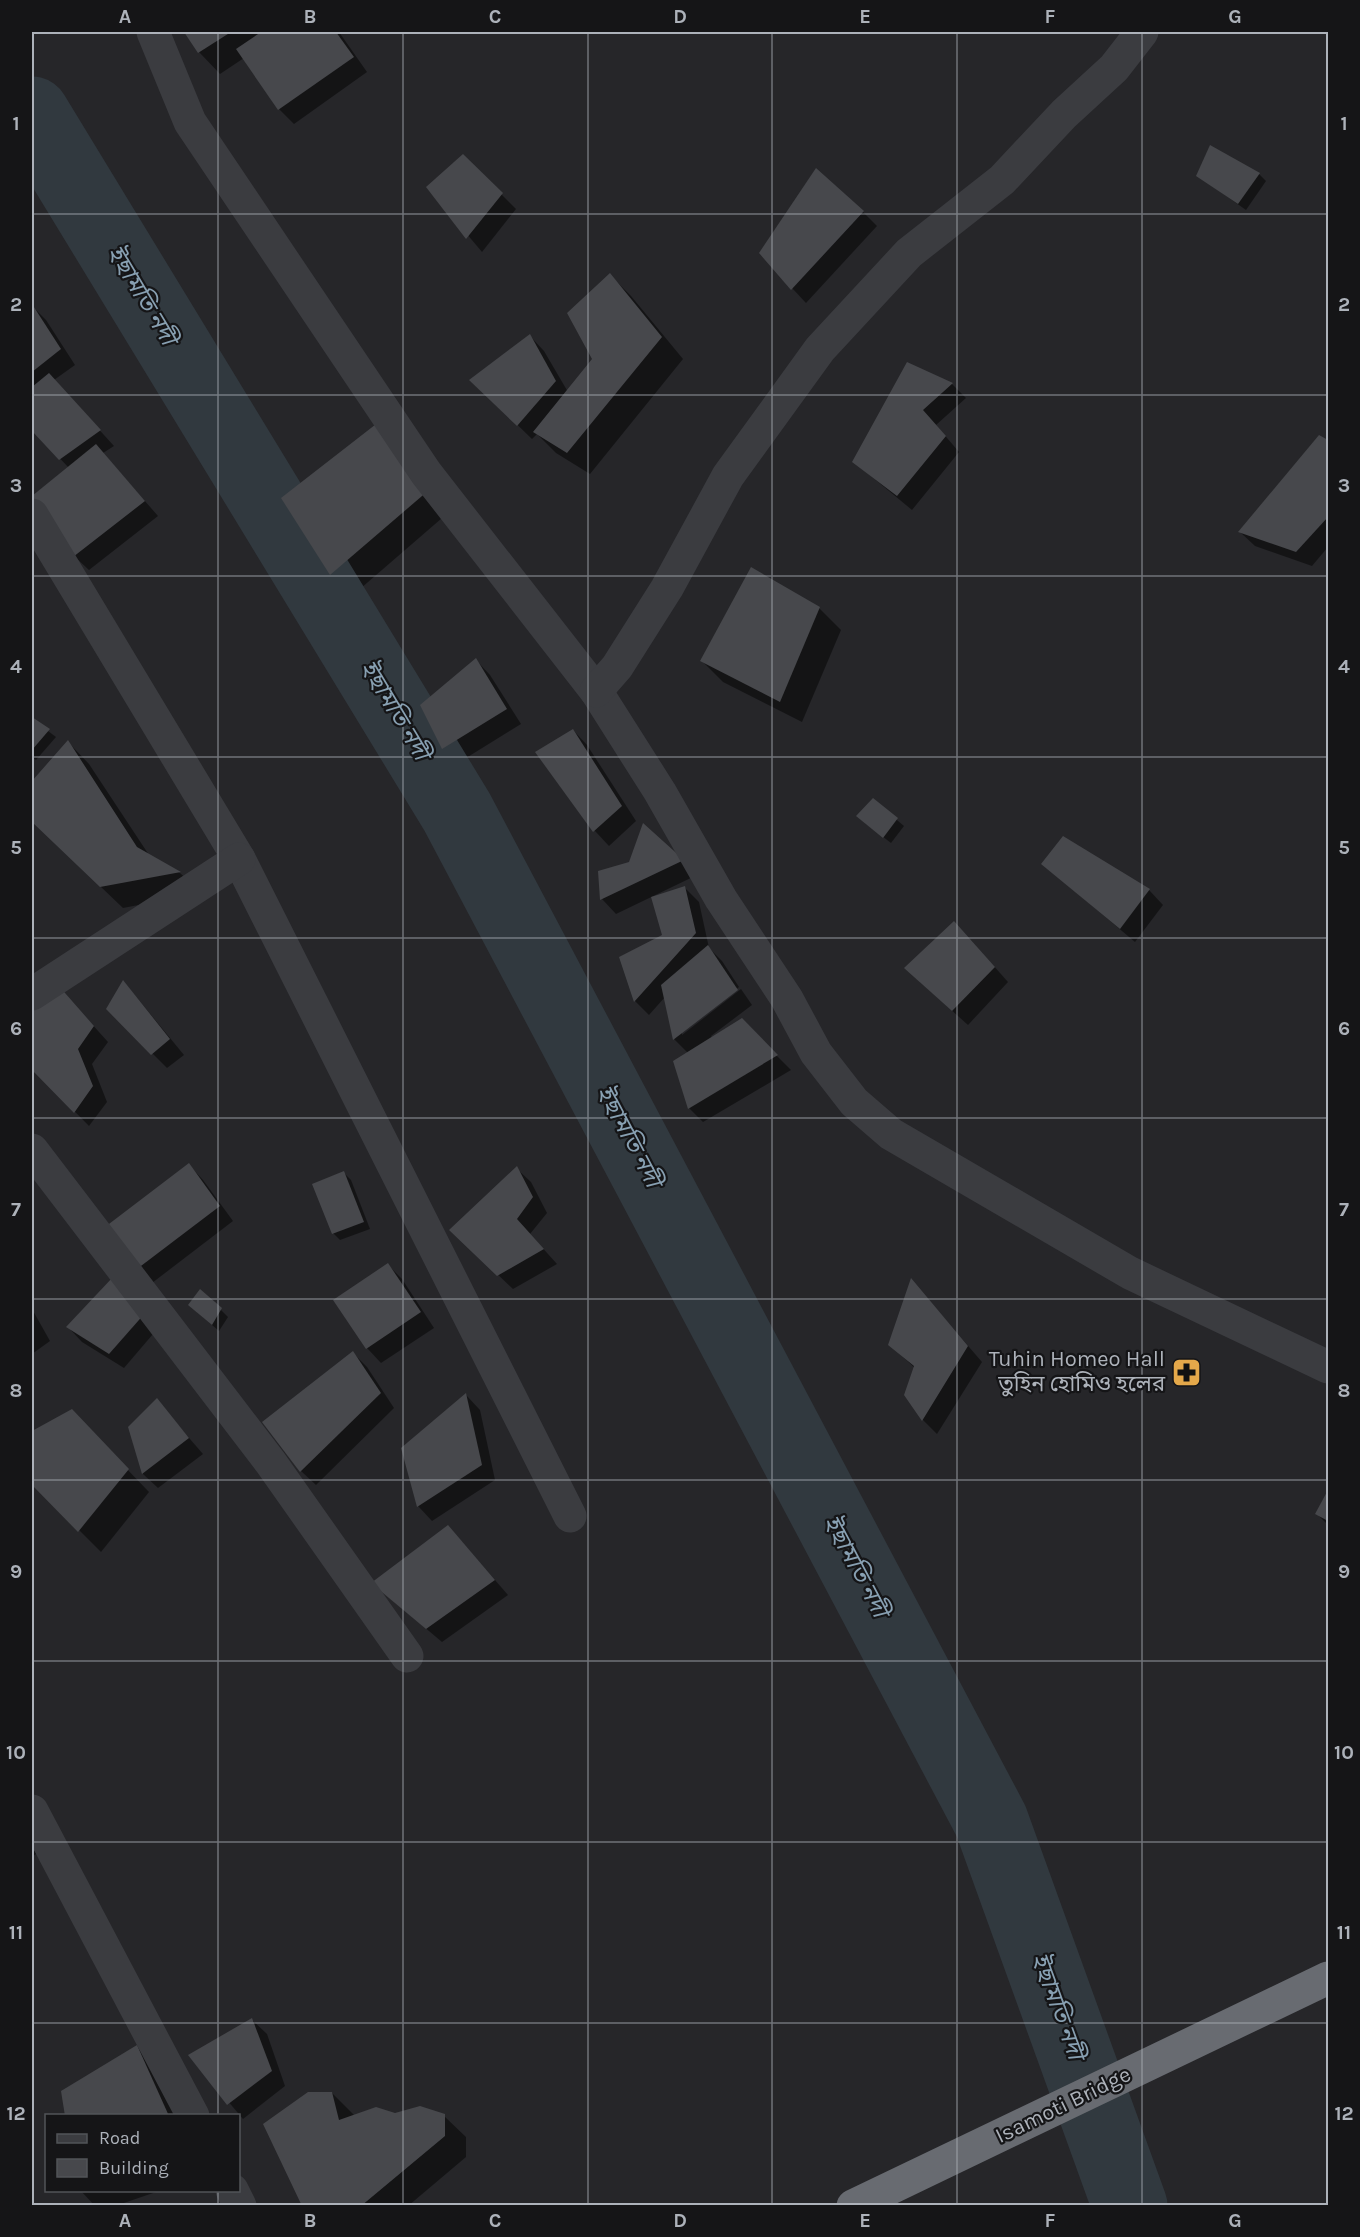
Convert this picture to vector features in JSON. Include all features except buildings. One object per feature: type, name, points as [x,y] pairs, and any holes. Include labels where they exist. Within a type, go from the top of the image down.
[{"type":"highway","name":"Isamoti Bridge","points":[[853,2205],[1329,1977]]},
{"type":"street","points":[[153,32],[190,122],[426,473],[596,692],[660,792],[721,899],[787,999],[816,1053],[854,1102],[891,1134],[1130,1273],[1329,1367]]},
{"type":"street","points":[[596,692],[617,667],[667,588],[728,476],[820,349],[909,253],[1002,180],[1064,114],[1114,68],[1142,32]]},
{"type":"street","points":[[32,515],[239,860],[570,1516]]},
{"type":"street","points":[[32,994],[239,860]]},
{"type":"street","points":[[32,1149],[271,1463],[407,1656]]},
{"type":"street","points":[[32,1811],[192,2114]]},
{"type":"shaded area","points":[[32,32],[1328,32],[1328,2205],[32,2206]]},
{"type":"waterway","name":"ইছামতি নদী","points":[[32,114],[457,812],[991,1821],[1130,2206]]},
{"type":"place","name":"Tuhin Homeo Hall তুহিন হোমিও হলের","points":[[1186,1372]]}]
